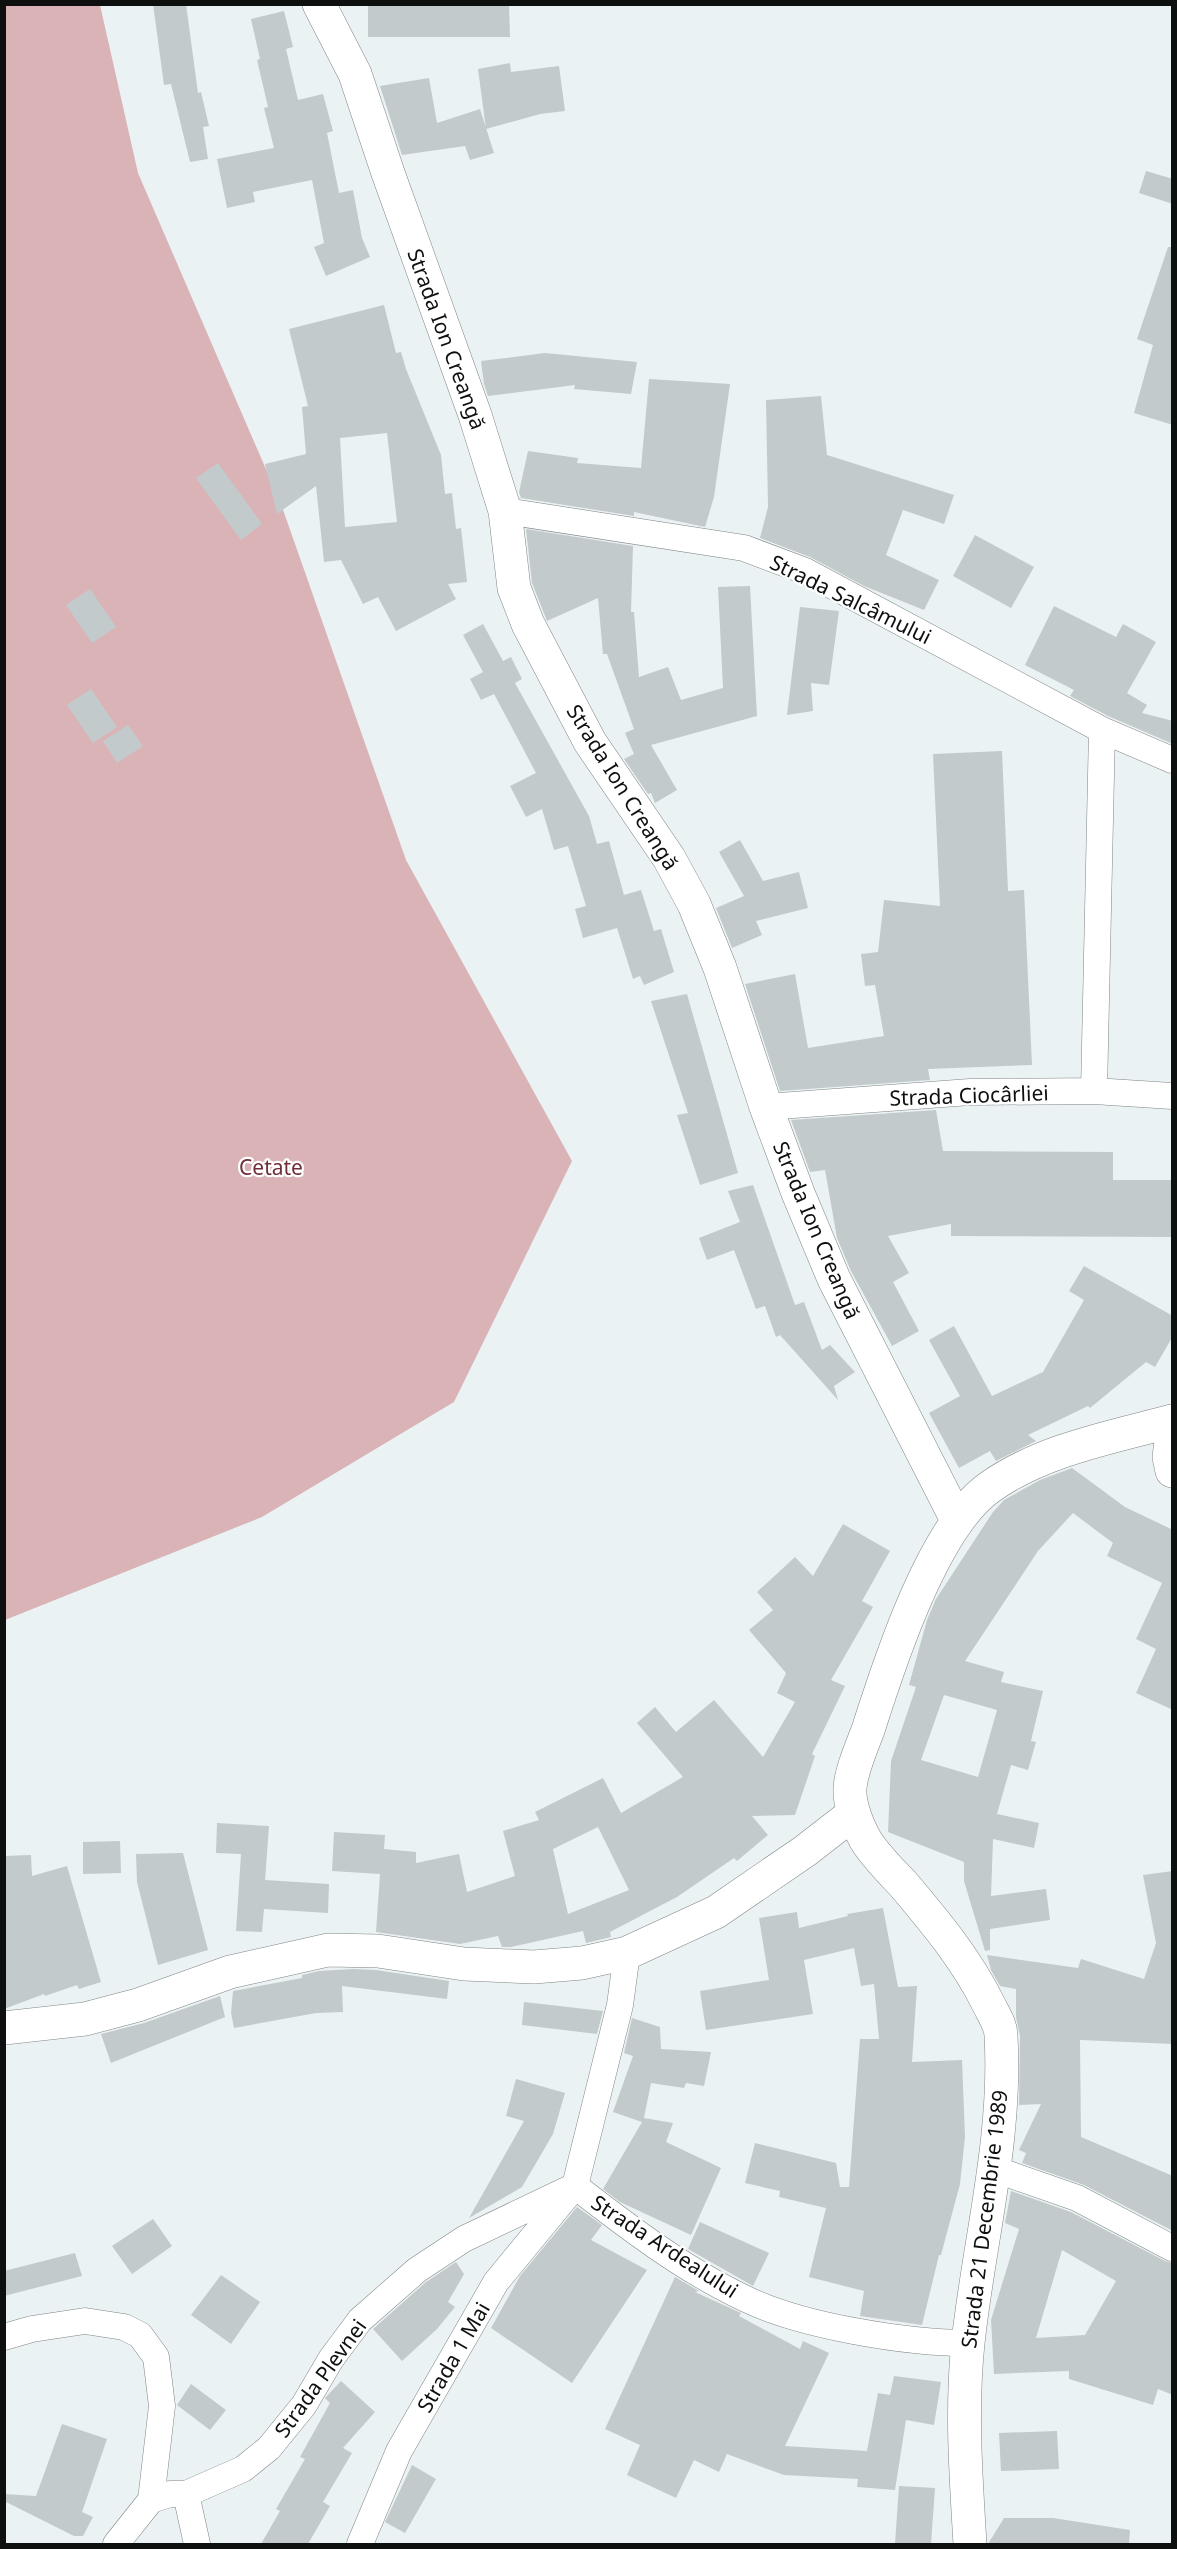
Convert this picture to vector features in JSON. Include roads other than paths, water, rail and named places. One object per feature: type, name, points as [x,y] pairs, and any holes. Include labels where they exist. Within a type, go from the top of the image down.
[{"type":"street","name":"Strada Ion Creangă","points":[[319,4],[355,74],[475,415],[505,511],[514,588],[528,624],[590,742],[669,858],[694,904],[720,968],[766,1107],[798,1193],[834,1279],[957,1520]]},
{"type":"street","name":"Strada Salcâmului","points":[[505,511],[744,548],[806,571],[1102,730],[1173,760]]},
{"type":"street","points":[[1094,1091],[1102,730]]},
{"type":"street","name":"Strada Ciocârliei","points":[[766,1107],[970,1092],[1094,1091],[1173,1096]]},
{"type":"street","name":"Strada 21 Decembrie 1989","points":[[970,2544],[966,2465],[968,2343],[994,2169],[1002,2092],[1001,2031],[973,1972],[866,1841],[854,1813],[850,1788],[886,1672],[923,1582],[957,1520],[988,1488],[1022,1468],[1057,1454],[1173,1421]]},
{"type":"street","points":[[1173,1433],[1169,1457],[1173,1471]]},
{"type":"street","points":[[4,2028],[85,2019],[138,2005],[230,1972],[328,1950],[378,1951],[464,1964],[534,1967],[582,1963],[627,1953],[716,1912],[805,1851],[854,1813]]},
{"type":"street","points":[[574,2186],[620,2005],[627,1953]]},
{"type":"street","points":[[994,2169],[1077,2198],[1173,2248]]},
{"type":"street","name":"Strada Ardealului","points":[[574,2186],[620,2221],[692,2270],[746,2300],[804,2320],[937,2343],[968,2343]]},
{"type":"street","name":"Strada Plevnei","points":[[151,2500],[170,2494],[186,2494],[243,2469],[269,2448],[304,2405],[331,2359],[360,2320],[417,2270],[464,2239],[574,2186]]},
{"type":"street","name":"Strada 1 Mai","points":[[360,2544],[399,2451],[496,2282],[574,2186]]},
{"type":"street","points":[[4,2337],[32,2329],[85,2321],[124,2327],[140,2335],[156,2357],[162,2406],[151,2500],[116,2544]]},
{"type":"street","points":[[186,2494],[197,2544]]},
{"type":"park label","name":"Cetate","points":[[271,1167]]}]
